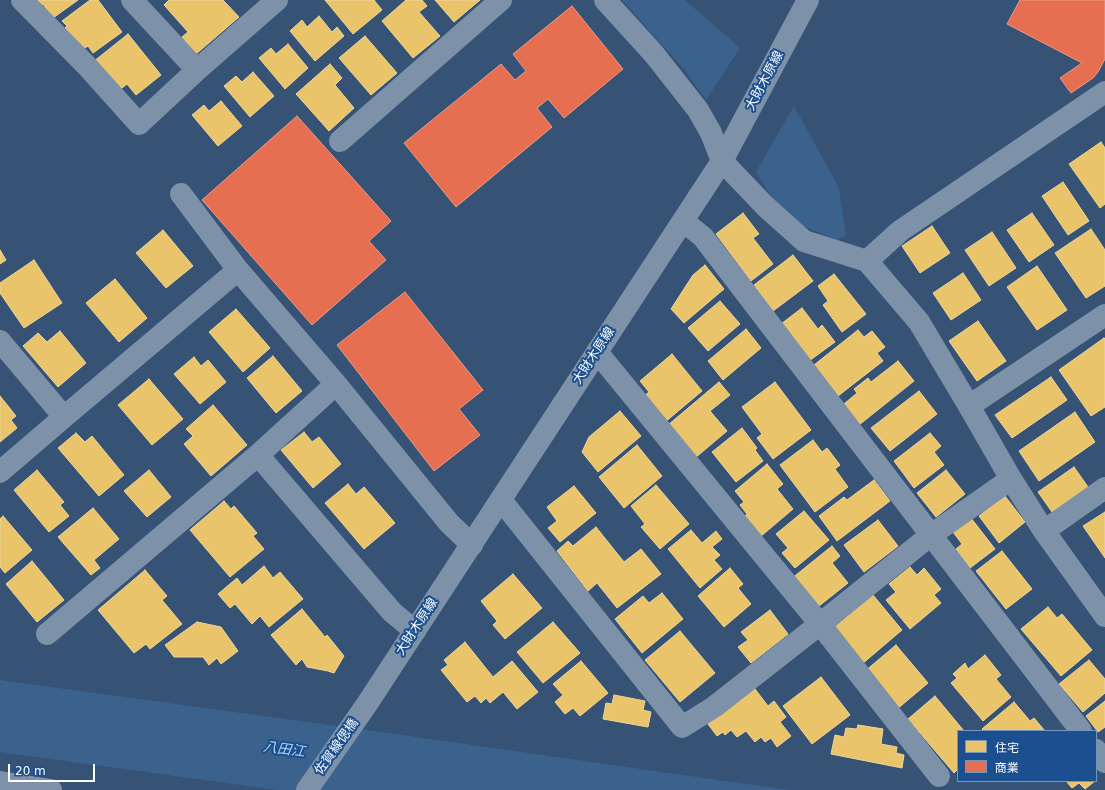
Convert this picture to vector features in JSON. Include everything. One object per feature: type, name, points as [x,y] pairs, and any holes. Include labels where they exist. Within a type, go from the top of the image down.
[{"type":"street","points":[[22,0],[86,65],[139,124],[197,70],[277,0]]},
{"type":"street","points":[[132,0],[197,70]]},
{"type":"street","points":[[340,141],[501,0]]},
{"type":"street","points":[[605,0],[654,54],[698,110],[711,133],[722,161],[765,206],[804,241],[867,260],[919,322],[1011,479],[1044,531],[1105,616]]},
{"type":"street","name":"大財木原線","points":[[367,704],[722,161],[808,0]]},
{"type":"street","points":[[867,260],[900,231],[1105,92]]},
{"type":"street","points":[[181,194],[238,270],[336,384],[449,523],[472,545]]},
{"type":"street","points":[[683,221],[703,237],[1080,730]]},
{"type":"street","points":[[0,472],[238,270]]},
{"type":"street","points":[[969,406],[1105,314]]},
{"type":"street","points":[[0,341],[64,417]]},
{"type":"street","points":[[597,352],[820,624],[939,776]]},
{"type":"street","points":[[47,634],[258,455],[336,384]]},
{"type":"street","points":[[258,455],[392,612],[415,631]]},
{"type":"street","points":[[501,500],[682,727],[714,707],[931,535],[1011,479]]},
{"type":"street","points":[[1044,531],[1105,488]]},
{"type":"street","name":"佐賀線偲橋","points":[[307,790],[367,704]]},
{"type":"street","points":[[1097,751],[1105,762]]},
{"type":"street","points":[[0,782],[51,790]]},
{"type":"water","points":[[622,0],[685,0],[740,48],[706,100],[683,68]]},
{"type":"water","points":[[794,106],[839,188],[846,236],[837,240],[804,226],[773,199],[756,172]]},
{"type":"water","name":"八田江","points":[[0,680],[789,790],[277,790],[0,752]]},
{"type":"building: 住宅","points":[[33,0],[78,0],[53,18],[43,4],[38,7]]},
{"type":"building: 住宅","points":[[90,0],[98,0],[122,32],[93,53],[88,46],[80,51],[64,29],[67,26],[62,21]]},
{"type":"building: 住宅","points":[[169,0],[223,0],[239,17],[196,54],[182,37],[188,32],[164,5]]},
{"type":"building: 住宅","points":[[325,0],[374,0],[382,10],[353,34]]},
{"type":"building: 住宅","points":[[406,0],[422,0],[427,6],[419,12],[440,36],[413,58],[382,21]]},
{"type":"building: 住宅","points":[[435,0],[480,0],[454,22]]},
{"type":"building: 住宅","points":[[319,16],[332,32],[337,27],[344,36],[315,61],[290,31],[302,20],[307,27]]},
{"type":"building: 住宅","points":[[128,34],[161,75],[136,95],[127,84],[117,92],[93,62]]},
{"type":"building: 住宅","points":[[365,36],[397,73],[371,95],[339,58]]},
{"type":"building: 住宅","points":[[288,44],[308,68],[285,89],[259,58],[271,48],[276,54]]},
{"type":"building: 住宅","points":[[330,64],[342,78],[335,85],[354,108],[329,131],[296,94]]},
{"type":"building: 住宅","points":[[253,72],[274,96],[250,117],[224,86],[236,76],[242,82]]},
{"type":"building: 住宅","points":[[221,101],[242,126],[218,146],[192,115],[204,105],[209,111]]},
{"type":"building: 住宅","points":[[1101,142],[1105,148],[1105,204],[1100,208],[1069,164]]},
{"type":"building: 住宅","points":[[1063,182],[1089,221],[1068,235],[1042,196]]},
{"type":"building: 住宅","points":[[743,213],[759,234],[753,238],[773,264],[751,281],[716,234]]},
{"type":"building: 住宅","points":[[1032,213],[1054,245],[1029,262],[1007,230]]},
{"type":"building: 住宅","points":[[932,226],[950,253],[920,273],[902,246]]},
{"type":"building: 住宅","points":[[1091,229],[1105,250],[1105,286],[1086,298],[1055,253]]},
{"type":"building: 住宅","points":[[163,230],[193,266],[166,288],[136,253]]},
{"type":"building: 住宅","points":[[992,232],[1016,268],[989,286],[965,250]]},
{"type":"building: 住宅","points":[[0,250],[6,260],[0,264]]},
{"type":"building: 住宅","points":[[793,255],[813,281],[773,311],[754,285]]},
{"type":"building: 住宅","points":[[34,260],[62,303],[24,328],[0,293],[0,283]]},
{"type":"building: 住宅","points":[[705,265],[724,289],[684,323],[671,309],[693,275]]},
{"type":"building: 住宅","points":[[1037,266],[1067,310],[1037,330],[1007,287]]},
{"type":"building: 住宅","points":[[963,273],[981,300],[951,320],[933,293]]},
{"type":"building: 住宅","points":[[834,274],[866,314],[842,332],[823,305],[828,301],[818,286]]},
{"type":"building: 住宅","points":[[115,279],[147,318],[119,342],[86,303]]},
{"type":"building: 住宅","points":[[720,301],[740,324],[708,351],[688,328]]},
{"type":"building: 住宅","points":[[802,308],[818,329],[822,325],[835,342],[809,361],[781,324]]},
{"type":"building: 住宅","points":[[236,309],[270,348],[243,372],[209,332]]},
{"type":"building: 住宅","points":[[978,321],[1006,361],[977,381],[949,341]]},
{"type":"building: 住宅","points":[[746,329],[761,348],[723,380],[708,361]]},
{"type":"building: 住宅","points":[[858,330],[864,337],[872,331],[885,347],[877,353],[883,361],[838,396],[814,365]]},
{"type":"building: 住宅","points":[[60,331],[86,363],[58,387],[23,346],[38,333],[47,342]]},
{"type":"building: 住宅","points":[[1104,338],[1105,407],[1091,416],[1059,370]]},
{"type":"building: 住宅","points":[[672,354],[702,391],[664,423],[643,397],[649,392],[640,381]]},
{"type":"building: 住宅","points":[[273,356],[302,391],[276,413],[247,378]]},
{"type":"building: 住宅","points":[[194,357],[201,366],[208,360],[226,382],[200,404],[174,374]]},
{"type":"building: 住宅","points":[[898,361],[914,381],[859,425],[844,404],[857,393],[854,389],[868,378],[871,382]]},
{"type":"building: 住宅","points":[[1051,377],[1067,400],[1012,438],[995,415]]},
{"type":"building: 住宅","points":[[149,379],[183,419],[152,445],[118,405]]},
{"type":"building: 住宅","points":[[719,382],[730,395],[710,411],[727,431],[695,458],[668,425]]},
{"type":"building: 住宅","points":[[775,382],[811,430],[773,459],[757,438],[762,434],[742,407]]},
{"type":"building: 住宅","points":[[919,391],[937,414],[890,451],[871,428]]},
{"type":"building: 住宅","points":[[0,396],[16,416],[11,420],[17,428],[0,442]]},
{"type":"building: 住宅","points":[[213,405],[247,445],[211,476],[184,444],[193,436],[186,429]]},
{"type":"building: 住宅","points":[[620,411],[641,436],[598,472],[582,452],[589,437]]},
{"type":"building: 住宅","points":[[1075,412],[1095,442],[1039,481],[1019,451]]},
{"type":"building: 住宅","points":[[742,428],[757,448],[755,450],[763,461],[736,482],[712,452]]},
{"type":"building: 住宅","points":[[304,432],[312,442],[319,437],[341,464],[313,488],[281,450]]},
{"type":"building: 住宅","points":[[76,433],[85,442],[92,436],[124,475],[99,496],[58,448]]},
{"type":"building: 住宅","points":[[930,433],[941,446],[934,452],[944,465],[914,488],[894,461]]},
{"type":"building: 住宅","points":[[813,440],[822,452],[827,448],[840,465],[835,469],[848,487],[815,512],[780,465]]},
{"type":"building: 住宅","points":[[637,445],[662,476],[624,508],[599,477]]},
{"type":"building: 住宅","points":[[767,464],[783,484],[777,489],[793,509],[760,537],[744,517],[747,514],[740,505],[744,502],[735,491]]},
{"type":"building: 住宅","points":[[1074,467],[1088,487],[1052,512],[1038,492]]},
{"type":"building: 住宅","points":[[37,470],[64,502],[60,505],[69,516],[49,532],[14,490]]},
{"type":"building: 住宅","points":[[149,470],[171,497],[147,517],[124,491]]},
{"type":"building: 住宅","points":[[946,470],[965,494],[936,517],[917,493]]},
{"type":"building: 住宅","points":[[874,480],[890,501],[837,541],[819,516],[844,497],[847,500]]},
{"type":"building: 住宅","points":[[348,484],[356,494],[364,487],[395,523],[364,549],[325,503]]},
{"type":"building: 住宅","points":[[656,485],[689,524],[660,549],[641,527],[645,524],[631,506]]},
{"type":"building: 住宅","points":[[574,486],[596,513],[560,542],[548,528],[557,521],[547,507]]},
{"type":"building: 住宅","points":[[1005,496],[1025,522],[999,543],[979,516]]},
{"type":"building: 住宅","points":[[224,501],[231,509],[234,506],[257,533],[253,536],[264,549],[230,577],[190,530]]},
{"type":"building: 住宅","points":[[93,508],[119,539],[94,560],[100,568],[91,575],[58,537]]},
{"type":"building: 住宅","points":[[804,511],[829,540],[795,568],[782,553],[788,548],[776,534]]},
{"type":"building: 住宅","points":[[1105,512],[1105,558],[1083,526]]},
{"type":"building: 住宅","points":[[3,516],[32,550],[5,573],[0,567],[0,519]]},
{"type":"building: 住宅","points":[[971,518],[995,549],[970,568],[956,549],[962,544],[953,532]]},
{"type":"building: 住宅","points":[[878,520],[898,546],[864,572],[844,545]]},
{"type":"building: 住宅","points":[[596,527],[624,562],[641,549],[661,574],[617,608],[597,583],[588,591],[557,551],[568,541],[573,546]]},
{"type":"building: 住宅","points":[[691,530],[702,543],[716,531],[722,539],[712,547],[720,555],[714,560],[722,569],[700,588],[668,549]]},
{"type":"building: 住宅","points":[[832,546],[840,556],[832,563],[848,583],[819,606],[791,579]]},
{"type":"building: 住宅","points":[[1002,551],[1032,589],[1006,609],[976,571]]},
{"type":"building: 住宅","points":[[32,561],[64,600],[37,622],[6,584]]},
{"type":"building: 住宅","points":[[264,566],[273,578],[280,572],[303,599],[269,627],[260,616],[252,624],[235,604],[230,608],[218,594],[237,578],[242,585]]},
{"type":"building: 住宅","points":[[910,567],[917,575],[924,568],[941,589],[934,595],[941,603],[910,629],[886,600],[896,592],[889,584]]},
{"type":"building: 住宅","points":[[730,568],[743,584],[738,588],[751,604],[724,627],[698,596]]},
{"type":"building: 住宅","points":[[145,570],[167,596],[162,600],[182,624],[150,649],[146,644],[134,653],[98,610]]},
{"type":"building: 住宅","points":[[513,574],[542,608],[505,639],[493,625],[497,621],[481,601]]},
{"type":"building: 住宅","points":[[662,593],[683,619],[642,653],[615,619],[643,596],[649,603]]},
{"type":"building: 住宅","points":[[873,595],[902,630],[862,664],[835,627]]},
{"type":"building: 住宅","points":[[1048,607],[1057,618],[1062,614],[1092,650],[1061,676],[1021,629]]},
{"type":"building: 住宅","points":[[302,609],[325,637],[327,635],[344,656],[334,673],[307,667],[302,659],[296,665],[271,635]]},
{"type":"building: 住宅","points":[[770,610],[788,634],[751,663],[738,647],[748,640],[741,632]]},
{"type":"building: 住宅","points":[[197,622],[221,627],[238,651],[221,664],[217,658],[209,665],[203,657],[174,657],[165,645]]},
{"type":"building: 住宅","points":[[553,622],[580,653],[543,683],[517,652]]},
{"type":"building: 住宅","points":[[680,631],[715,673],[680,702],[645,660]]},
{"type":"building: 住宅","points":[[465,642],[493,677],[512,661],[538,692],[517,709],[503,692],[490,703],[486,698],[481,703],[475,696],[467,702],[441,670],[448,665],[444,660]]},
{"type":"building: 住宅","points":[[896,645],[928,683],[896,710],[864,672]]},
{"type":"building: 住宅","points":[[985,655],[1001,675],[996,679],[1011,697],[983,721],[951,683],[957,678],[953,674],[965,663],[968,669]]},
{"type":"building: 住宅","points":[[1089,660],[1105,679],[1105,693],[1083,712],[1059,684]]},
{"type":"building: 住宅","points":[[581,661],[608,693],[580,716],[573,708],[565,714],[555,702],[563,695],[553,684]]},
{"type":"building: 住宅","points":[[821,677],[850,715],[812,744],[783,706]]},
{"type":"building: 住宅","points":[[755,689],[768,706],[774,701],[786,717],[780,722],[791,736],[777,747],[771,738],[765,742],[761,737],[755,742],[746,731],[737,737],[731,730],[725,735],[723,732],[717,736],[708,724]]},
{"type":"building: 住宅","points":[[614,695],[645,701],[643,710],[651,712],[648,727],[603,719],[606,703],[612,704]]},
{"type":"building: 住宅","points":[[935,696],[963,730],[957,730],[957,770],[954,773],[908,719]]},
{"type":"building: 住宅","points":[[1105,701],[1105,727],[1098,732],[1086,716]]},
{"type":"building: 住宅","points":[[1014,702],[1030,721],[1034,718],[1044,730],[983,730],[982,729]]},
{"type":"building: 住宅","points":[[858,725],[883,729],[881,744],[897,747],[896,753],[904,755],[902,768],[831,754],[835,735],[844,737],[846,728],[857,729]]},
{"type":"building: 住宅","points":[[1067,782],[1094,782],[1085,789],[1079,783],[1072,788]]},
{"type":"building: 商業","points":[[1020,0],[1105,0],[1105,59],[1093,78],[1071,93],[1060,78],[1082,63],[1007,24]]},
{"type":"building: 商業","points":[[572,6],[623,69],[564,118],[548,99],[537,108],[552,127],[456,207],[404,143],[501,64],[515,80],[526,71],[513,54]]},
{"type":"building: 商業","points":[[297,116],[391,221],[369,241],[386,260],[312,325],[202,200]]},
{"type":"building: 商業","points":[[405,292],[483,390],[459,409],[480,435],[434,471],[337,345]]}]
